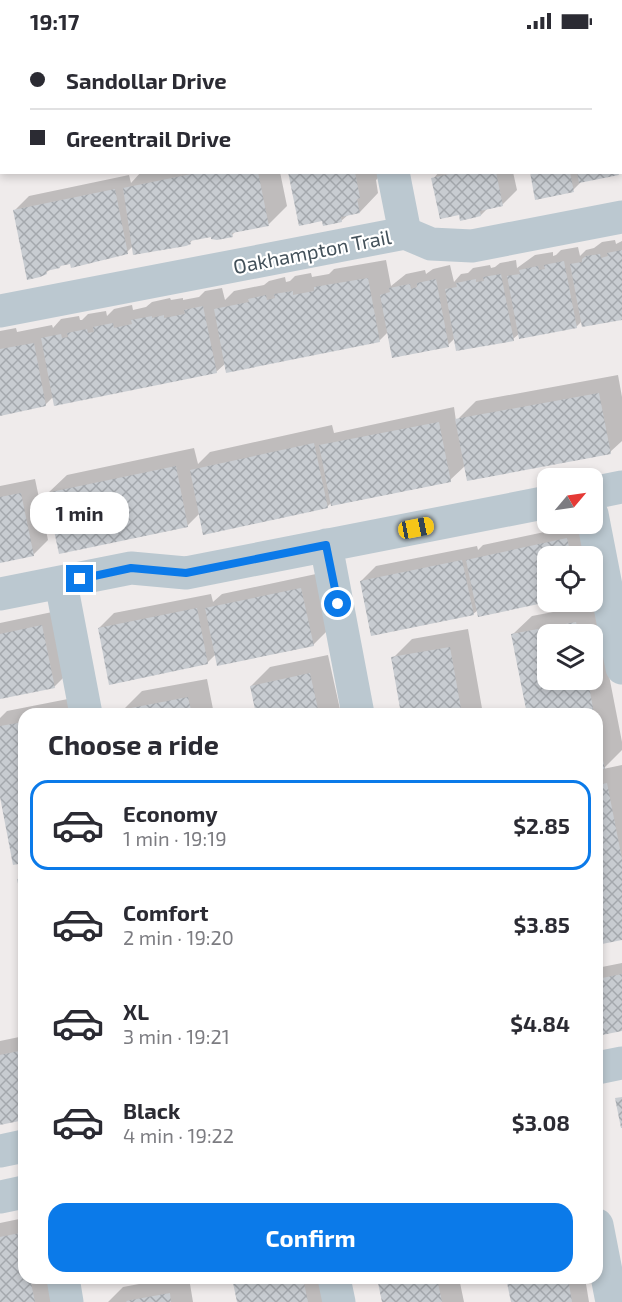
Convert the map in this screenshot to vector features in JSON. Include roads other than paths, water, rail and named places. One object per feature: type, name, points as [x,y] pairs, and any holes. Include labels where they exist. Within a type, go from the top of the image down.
[{"type":"street","points":[[393,174],[405,233]]},
{"type":"street","name":"Oakhampton Trail","points":[[0,311],[405,233],[431,244],[472,246],[622,217]]},
{"type":"street","points":[[603,491],[622,488]]},
{"type":"street","points":[[0,594],[131,568],[186,573],[537,504]]},
{"type":"street","points":[[596,534],[622,668]]},
{"type":"street","points":[[326,545],[357,708]]},
{"type":"street","points":[[61,583],[85,708]]},
{"type":"street","points":[[603,1067],[622,1063]]},
{"type":"street","points":[[0,1151],[18,1147]]},
{"type":"street","points":[[0,1197],[18,1193]]},
{"type":"street","points":[[603,1256],[612,1302]]},
{"type":"street","points":[[64,1284],[67,1302]]},
{"type":"street","points":[[335,1284],[339,1302]]}]
